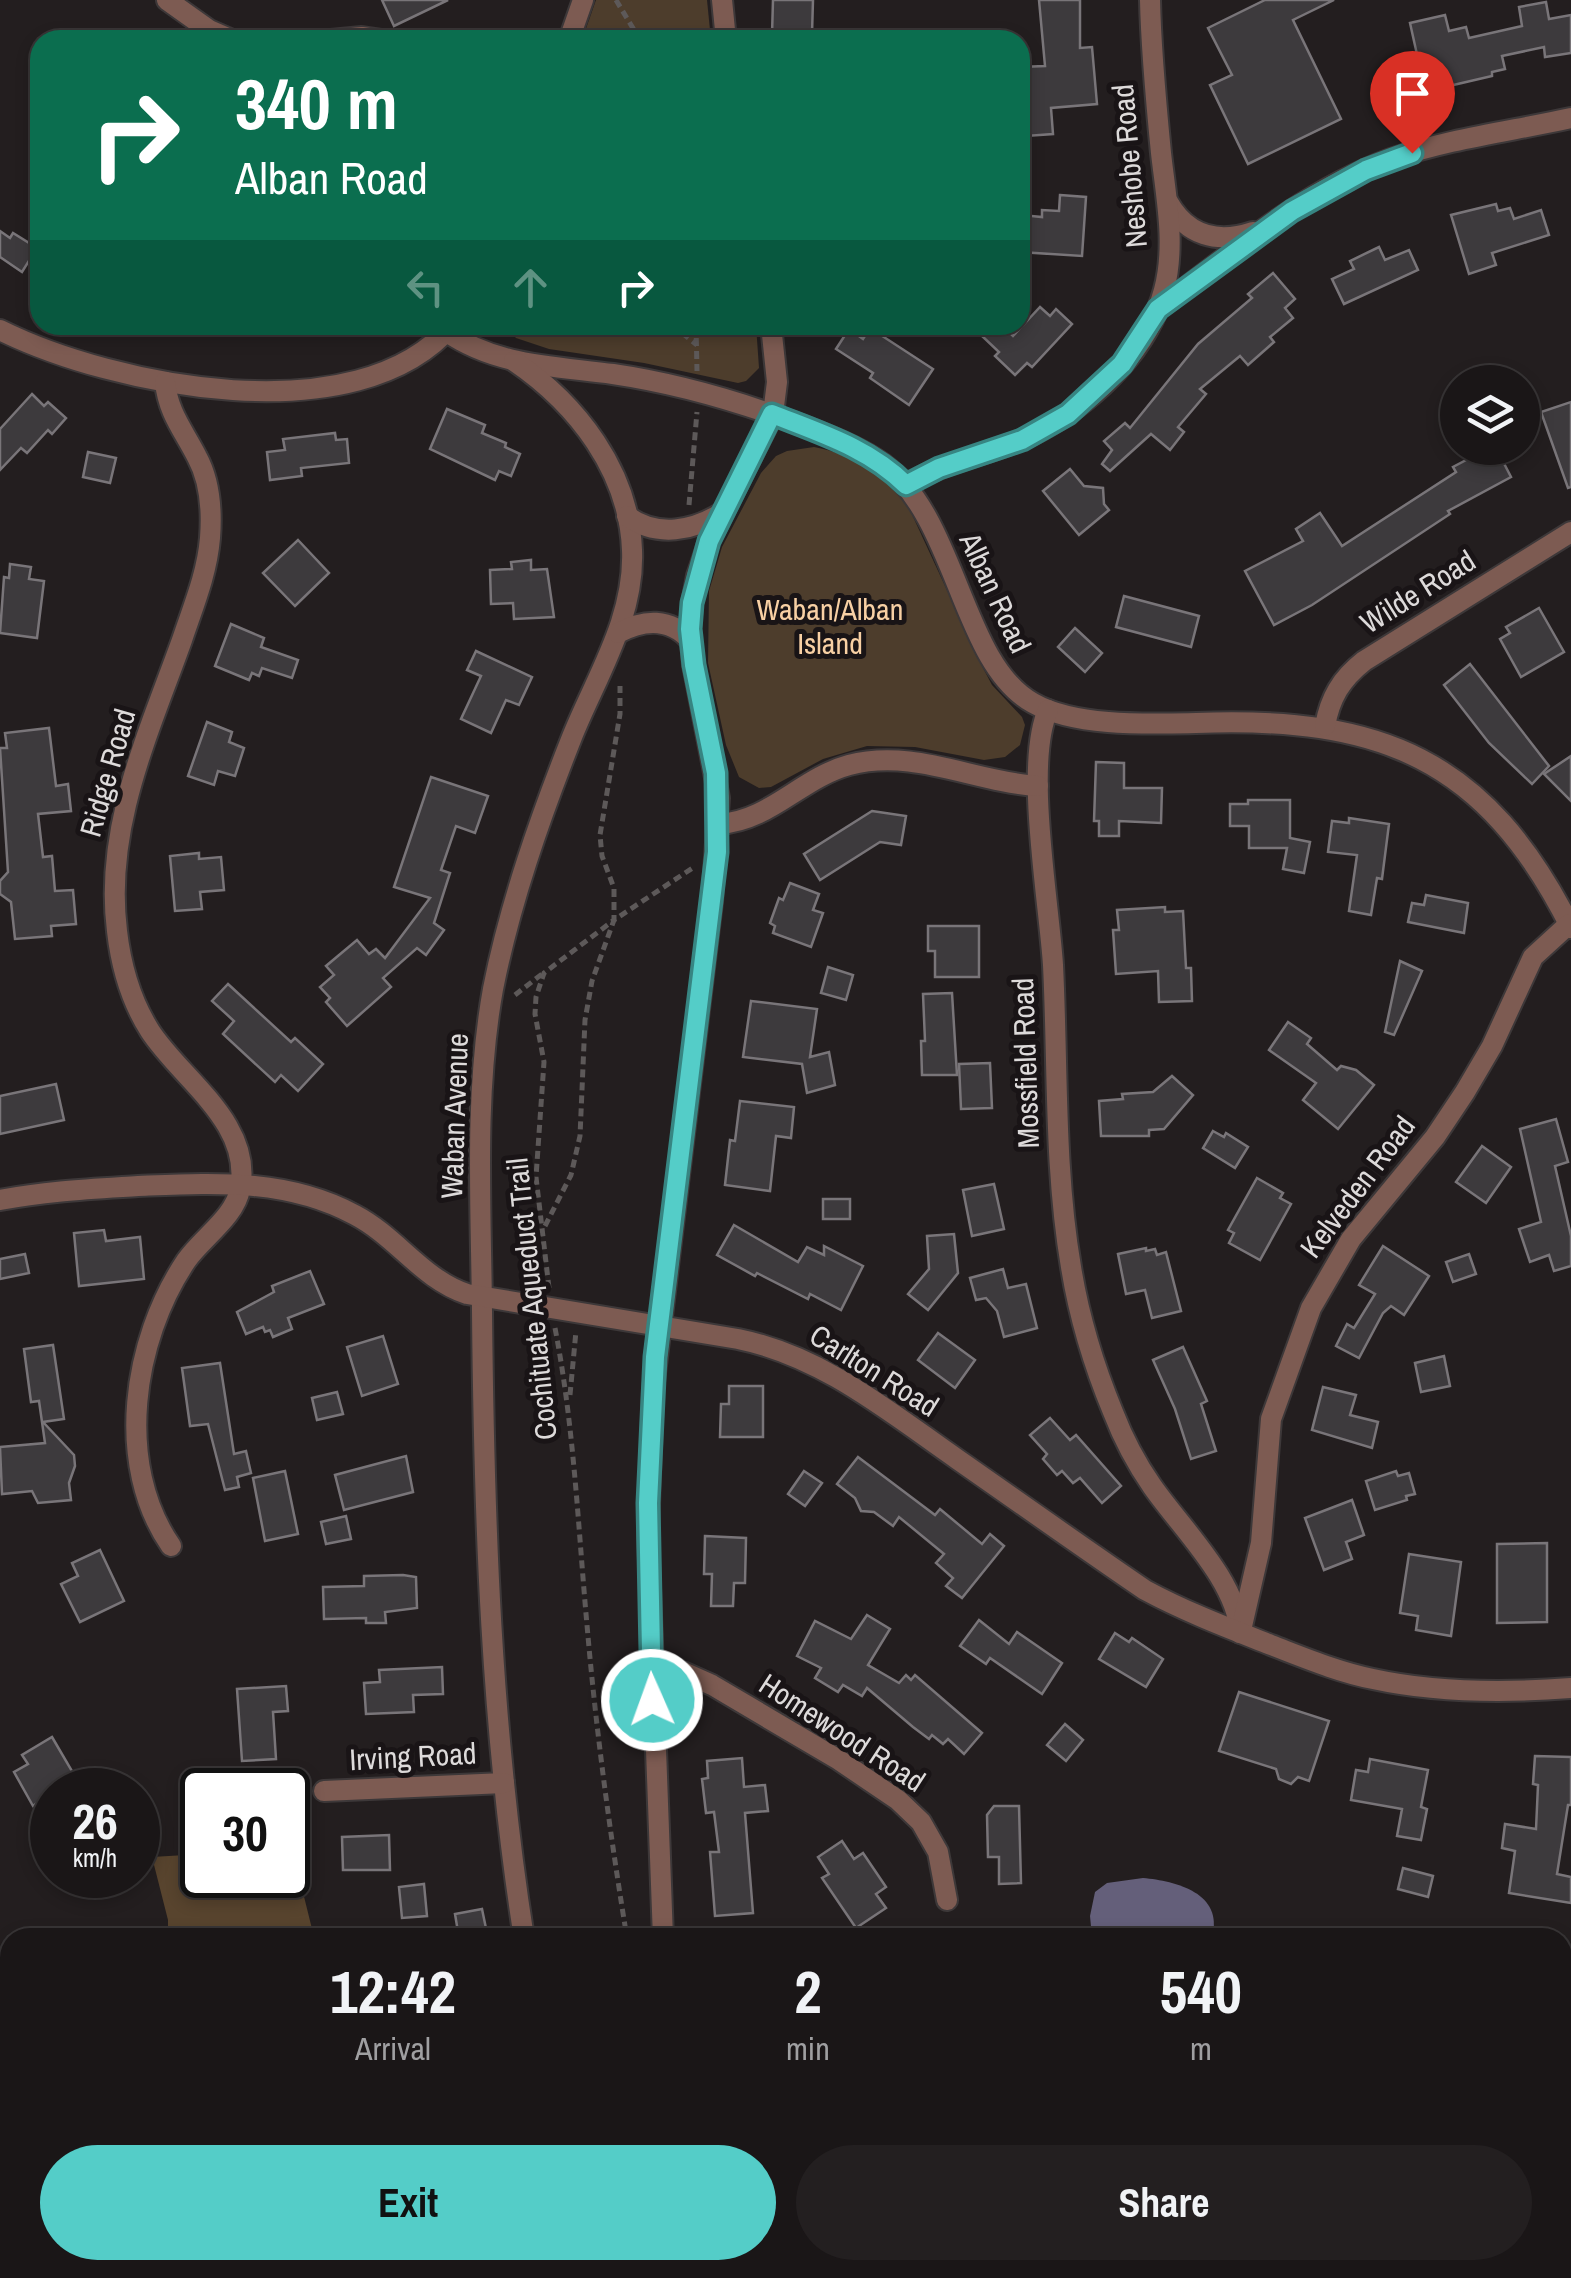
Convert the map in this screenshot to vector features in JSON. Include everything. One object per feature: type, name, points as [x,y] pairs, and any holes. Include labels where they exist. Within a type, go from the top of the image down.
[{"type":"street","points":[[166,0],[209,30]]},
{"type":"street","points":[[572,30],[583,0]]},
{"type":"street","points":[[722,0],[725,30]]},
{"type":"street","name":"Neshobe Road","points":[[906,485],[939,468],[1022,440],[1068,414],[1122,364],[1158,309],[1170,240],[1150,0]]},
{"type":"street","points":[[1158,309],[1264,229],[1317,196],[1389,160],[1571,118]]},
{"type":"street","points":[[1166,200],[1182,222],[1202,236],[1230,238],[1264,229]]},
{"type":"street","points":[[0,330],[78,362],[165,382],[263,390],[358,380],[399,365],[443,335]]},
{"type":"street","name":"Alban Road","points":[[458,335],[475,350],[514,361],[698,390],[772,414],[860,450],[906,485],[929,520],[1002,678],[1013,690],[1048,710],[1113,721],[1269,721],[1325,726],[1372,738],[1418,757],[1476,797],[1529,856],[1570,926]]},
{"type":"street","points":[[663,1928],[648,1503],[658,1326],[718,824],[716,773],[690,640],[697,576],[709,541],[772,414],[778,382],[773,335]]},
{"type":"street","name":"Waban Avenue","points":[[514,361],[558,395],[597,442],[616,480],[627,516],[632,567],[618,633],[581,716],[515,902],[494,988],[482,1106],[487,1590],[504,1783],[523,1928]]},
{"type":"street","name":"Ridge Road","points":[[165,382],[169,408],[206,478],[210,536],[198,592],[124,805],[116,858],[117,933],[126,976],[140,1012],[159,1044],[227,1126],[238,1153],[241,1184]]},
{"type":"street","points":[[627,516],[652,528],[676,530],[702,524],[724,511]]},
{"type":"street","name":"Wilde Road","points":[[1325,726],[1334,695],[1364,661],[1571,532]]},
{"type":"street","points":[[618,633],[643,623],[662,623],[678,628],[690,640]]},
{"type":"street","name":"Mossfield Road","points":[[1048,710],[1039,740],[1038,786],[1053,968],[1063,1197],[1076,1295],[1103,1386],[1127,1442],[1150,1483],[1232,1597],[1240,1633]]},
{"type":"street","points":[[718,824],[759,816],[820,777],[870,761],[938,765],[1038,786]]},
{"type":"street","name":"Kelveden Road","points":[[1240,1633],[1262,1543],[1271,1419],[1311,1308],[1351,1239],[1427,1146],[1465,1092],[1492,1046],[1533,956],[1570,926]]},
{"type":"street","points":[[171,1546],[158,1528],[139,1457],[137,1416],[143,1365],[158,1316],[175,1279],[197,1246],[236,1204],[241,1184]]},
{"type":"street","name":"Carlton Road","points":[[0,1200],[93,1188],[241,1184],[301,1192],[338,1206],[385,1234],[438,1282],[482,1298],[781,1350],[824,1370],[1145,1590],[1324,1666],[1388,1682],[1496,1690],[1571,1688]]},
{"type":"street","name":"Homewood Road","points":[[651,1670],[684,1674],[712,1686],[898,1800],[921,1822],[938,1852],[947,1900]]},
{"type":"street","name":"Irving Road","points":[[324,1792],[504,1783]]},
{"type":"path","points":[[616,0],[633,30]]},
{"type":"path","points":[[684,335],[697,345]]},
{"type":"path","points":[[688,518],[695,459],[696,335]]},
{"type":"path","points":[[544,1228],[571,1174],[580,1136],[585,1020],[592,981],[614,920],[614,888],[602,856],[600,835],[620,714],[620,682]]},
{"type":"path","name":"Cochituate Aqueduct Trail","points":[[624,1928],[587,1625],[569,1402],[551,1310],[536,1156],[544,1062],[535,1014],[536,997],[544,972],[717,852]]},
{"type":"path","points":[[569,1402],[576,1328]]},
{"type":"green space","points":[[596,0],[707,0],[710,30],[586,30]]},
{"type":"green space","points":[[513,335],[757,335],[759,368],[746,381],[738,383],[644,363],[549,349]]},
{"type":"green space","name":"Waban/Alban Island","points":[[814,447],[867,468],[909,508],[992,685],[1022,717],[1025,725],[1020,745],[1005,757],[984,760],[915,747],[867,746],[823,759],[771,787],[759,788],[739,777],[726,745],[708,663],[709,591],[722,547],[761,473],[776,456]]},
{"type":"shaded area","points":[[180,1855],[180,1898],[304,1898],[312,1928],[168,1928],[160,1888],[160,1857]]},
{"type":"shaded area","points":[[1143,1878],[1182,1886],[1204,1900],[1211,1910],[1213,1928],[1091,1928],[1095,1892],[1107,1883]]},
{"type":"building","points":[[382,0],[448,0],[394,26]]},
{"type":"building","points":[[773,0],[813,0],[812,30],[772,30]]},
{"type":"building","points":[[1039,0],[1080,0],[1080,48],[1092,47],[1097,104],[1051,108],[1053,134],[1030,136],[1030,67],[1045,66]]},
{"type":"building","points":[[1265,0],[1334,0],[1293,20],[1341,119],[1248,164],[1210,85],[1232,75],[1208,28]]},
{"type":"building","points":[[1546,2],[1549,19],[1571,15],[1571,53],[1545,57],[1544,47],[1502,56],[1505,69],[1492,72],[1492,76],[1449,86],[1447,81],[1424,86],[1410,23],[1445,15],[1449,31],[1466,27],[1469,38],[1522,26],[1519,7]]},
{"type":"building","points":[[1060,195],[1086,197],[1082,256],[1030,253],[1030,216],[1042,217],[1042,210],[1059,211]]},
{"type":"building","points":[[1496,204],[1498,211],[1510,208],[1514,219],[1541,210],[1549,235],[1492,253],[1496,265],[1469,274],[1451,215]]},
{"type":"building","points":[[0,231],[10,238],[13,233],[30,244],[30,259],[22,272],[0,257]]},
{"type":"building","points":[[1379,247],[1385,260],[1409,250],[1418,270],[1344,304],[1332,279],[1354,269],[1350,261]]},
{"type":"building","points":[[1273,273],[1295,299],[1285,308],[1293,318],[1270,337],[1274,342],[1248,365],[1240,356],[1200,389],[1206,394],[1178,427],[1184,432],[1170,450],[1151,434],[1110,471],[1102,464],[1112,450],[1104,441],[1125,423],[1130,428],[1198,344],[1252,298],[1248,294]]},
{"type":"building","points":[[1040,307],[1050,316],[1056,309],[1072,324],[1032,367],[1027,363],[1015,375],[982,336],[1030,335],[1030,318]]},
{"type":"building","points":[[845,335],[863,339],[866,335],[881,335],[933,369],[909,405],[870,378],[873,373],[836,349]]},
{"type":"building","points":[[32,394],[66,418],[52,434],[48,430],[27,453],[21,448],[0,470],[0,429]]},
{"type":"building","points":[[1571,402],[1571,487],[1568,488],[1541,412]]},
{"type":"building","points":[[447,409],[485,425],[482,433],[520,454],[511,476],[499,471],[495,480],[430,449]]},
{"type":"building","points":[[335,433],[336,440],[347,439],[349,463],[301,468],[302,476],[270,480],[267,452],[285,450],[283,439]]},
{"type":"building","points":[[88,452],[116,458],[110,483],[83,477]]},
{"type":"building","points":[[1505,465],[1511,477],[1448,511],[1450,514],[1312,605],[1274,625],[1245,571],[1303,541],[1296,529],[1320,513],[1342,546],[1456,472],[1453,467]]},
{"type":"building","points":[[1070,469],[1084,486],[1103,488],[1104,504],[1109,510],[1079,535],[1043,491]]},
{"type":"building","points":[[298,540],[329,573],[295,606],[263,573]]},
{"type":"building","points":[[531,560],[531,570],[547,569],[554,617],[514,619],[513,603],[491,604],[490,570],[512,569],[511,562]]},
{"type":"building","points":[[10,564],[31,567],[29,579],[44,581],[37,638],[0,633],[4,577],[9,578]]},
{"type":"building","points":[[1124,596],[1199,616],[1191,647],[1116,627]]},
{"type":"building","points":[[1539,608],[1564,652],[1521,677],[1500,639],[1510,633],[1506,627]]},
{"type":"building","points":[[231,624],[264,638],[261,647],[298,660],[292,678],[262,668],[259,676],[252,673],[249,680],[215,666]]},
{"type":"building","points":[[1075,628],[1102,653],[1085,672],[1058,647]]},
{"type":"building","points":[[476,651],[532,677],[519,705],[506,700],[491,733],[461,719],[481,676],[467,670]]},
{"type":"building","points":[[1470,664],[1549,766],[1532,784],[1489,743],[1444,685]]},
{"type":"building","points":[[207,722],[232,732],[229,742],[244,748],[235,776],[218,771],[214,785],[188,776]]},
{"type":"building","points":[[49,728],[56,786],[68,784],[71,811],[38,814],[43,857],[52,856],[55,891],[73,890],[76,924],[51,926],[52,936],[15,939],[11,902],[0,894],[0,881],[8,872],[0,748],[7,748],[5,733]]},
{"type":"building","points":[[1571,756],[1571,801],[1544,774]]},
{"type":"building","points":[[1096,762],[1124,763],[1124,788],[1162,788],[1161,823],[1119,821],[1119,836],[1099,836],[1099,821],[1094,821]]},
{"type":"building","points":[[431,777],[488,796],[475,833],[456,826],[441,870],[450,873],[434,923],[444,930],[426,955],[417,948],[383,978],[391,987],[347,1026],[326,1002],[330,998],[320,987],[334,975],[326,966],[357,940],[369,954],[376,949],[385,958],[430,898],[394,887]]},
{"type":"building","points":[[1248,800],[1290,800],[1290,838],[1310,842],[1304,873],[1283,869],[1287,848],[1249,848],[1249,826],[1230,826],[1230,804],[1248,804]]},
{"type":"building","points":[[872,811],[906,816],[901,845],[880,842],[820,880],[804,854]]},
{"type":"building","points":[[1349,818],[1389,824],[1382,879],[1377,878],[1371,915],[1349,911],[1357,855],[1328,852],[1332,821],[1349,823]]},
{"type":"building","points":[[199,853],[199,859],[221,857],[224,890],[200,892],[202,909],[175,911],[170,856]]},
{"type":"building","points":[[790,883],[819,894],[813,910],[823,913],[811,947],[773,933],[775,926],[770,923],[779,898],[783,900]]},
{"type":"building","points":[[1426,895],[1468,903],[1464,933],[1408,922],[1412,903],[1424,905]]},
{"type":"building","points":[[1165,907],[1165,912],[1183,911],[1192,1001],[1159,1002],[1158,971],[1116,974],[1113,930],[1119,930],[1117,910]]},
{"type":"building","points":[[928,926],[979,926],[979,977],[935,977],[935,951],[928,951]]},
{"type":"building","points":[[1400,961],[1422,971],[1394,1035],[1385,1032]]},
{"type":"building","points":[[828,967],[853,975],[846,1000],[821,993]]},
{"type":"building","points":[[228,984],[291,1042],[295,1038],[323,1064],[298,1091],[281,1075],[275,1082],[223,1034],[234,1021],[212,1001]]},
{"type":"building","points":[[952,993],[957,1075],[922,1075],[923,994]]},
{"type":"building","points":[[751,1001],[817,1009],[810,1057],[829,1052],[835,1085],[807,1093],[802,1064],[743,1057]]},
{"type":"building","points":[[1288,1022],[1311,1038],[1307,1044],[1337,1070],[1341,1066],[1356,1070],[1374,1085],[1338,1129],[1303,1100],[1316,1083],[1269,1050]]},
{"type":"building","points":[[990,1063],[992,1108],[961,1109],[959,1064]]},
{"type":"building","points":[[1172,1076],[1193,1095],[1164,1129],[1149,1130],[1149,1136],[1101,1136],[1099,1101],[1123,1099],[1122,1094],[1153,1092]]},
{"type":"building","points":[[56,1084],[64,1120],[0,1134],[0,1096]]},
{"type":"building","points":[[740,1101],[794,1107],[791,1138],[776,1136],[770,1191],[725,1185]]},
{"type":"building","points":[[1556,1119],[1568,1162],[1555,1166],[1571,1236],[1571,1266],[1554,1271],[1549,1255],[1530,1262],[1519,1229],[1541,1222],[1520,1129]]},
{"type":"building","points":[[1213,1131],[1224,1137],[1226,1133],[1248,1147],[1235,1168],[1203,1148]]},
{"type":"building","points":[[1482,1146],[1511,1167],[1486,1203],[1456,1182]]},
{"type":"building","points":[[1257,1178],[1283,1193],[1280,1198],[1291,1204],[1260,1260],[1229,1243],[1234,1233],[1228,1230]]},
{"type":"building","points":[[994,1184],[1004,1229],[972,1236],[963,1190]]},
{"type":"building","points":[[823,1199],[850,1199],[850,1219],[823,1219]]},
{"type":"building","points":[[734,1225],[798,1262],[807,1247],[824,1255],[824,1246],[863,1266],[841,1310],[810,1294],[808,1299],[757,1273],[755,1276],[717,1255]]},
{"type":"building","points":[[104,1230],[106,1241],[140,1237],[144,1279],[79,1286],[74,1233]]},
{"type":"building","points":[[954,1234],[958,1273],[928,1310],[908,1294],[929,1269],[927,1236]]},
{"type":"building","points":[[1383,1246],[1429,1276],[1404,1315],[1391,1306],[1383,1313],[1359,1358],[1336,1346],[1347,1324],[1354,1328],[1375,1294],[1359,1285]]},
{"type":"building","points":[[1155,1249],[1157,1255],[1166,1252],[1181,1311],[1152,1318],[1145,1290],[1126,1294],[1118,1254]]},
{"type":"building","points":[[25,1254],[29,1273],[0,1279],[0,1259]]},
{"type":"building","points":[[1469,1254],[1476,1274],[1453,1282],[1446,1262]]},
{"type":"building","points":[[1003,1269],[1008,1288],[1026,1284],[1037,1328],[1004,1337],[997,1311],[986,1298],[976,1300],[970,1278]]},
{"type":"building","points":[[310,1271],[324,1304],[288,1318],[292,1329],[273,1337],[263,1327],[246,1334],[237,1312],[274,1292],[272,1286]]},
{"type":"building","points":[[938,1333],[975,1360],[955,1388],[918,1360]]},
{"type":"building","points":[[383,1336],[398,1384],[362,1396],[347,1347]]},
{"type":"building","points":[[53,1345],[64,1419],[43,1422],[74,1455],[75,1466],[69,1483],[71,1500],[38,1503],[32,1491],[2,1494],[0,1447],[45,1443],[39,1401],[31,1402],[24,1349]]},
{"type":"building","points":[[1183,1347],[1207,1401],[1201,1404],[1216,1451],[1191,1459],[1153,1360]]},
{"type":"building","points":[[1444,1356],[1450,1386],[1421,1392],[1415,1363]]},
{"type":"building","points":[[220,1363],[234,1454],[246,1451],[251,1473],[237,1477],[239,1487],[225,1490],[208,1424],[190,1426],[182,1368]]},
{"type":"building","points":[[729,1386],[763,1386],[763,1437],[720,1437],[721,1404],[729,1404]]},
{"type":"building","points":[[1323,1387],[1356,1395],[1350,1415],[1378,1422],[1372,1448],[1312,1430]]},
{"type":"building","points":[[337,1392],[343,1414],[317,1420],[312,1398]]},
{"type":"building","points":[[1050,1418],[1070,1440],[1076,1435],[1121,1486],[1102,1503],[1080,1478],[1073,1483],[1062,1471],[1057,1475],[1043,1459],[1047,1454],[1030,1435]]},
{"type":"building","points":[[406,1456],[413,1492],[344,1510],[335,1475]]},
{"type":"building","points":[[858,1457],[935,1515],[940,1509],[982,1544],[990,1534],[1004,1546],[962,1598],[946,1586],[953,1578],[936,1563],[944,1554],[899,1517],[893,1526],[874,1512],[861,1511],[855,1498],[837,1484]]},
{"type":"building","points":[[285,1471],[298,1534],[265,1541],[253,1478]]},
{"type":"building","points":[[804,1471],[822,1483],[805,1506],[788,1494]]},
{"type":"building","points":[[1396,1471],[1398,1476],[1409,1473],[1415,1494],[1375,1510],[1366,1481]]},
{"type":"building","points":[[1352,1500],[1364,1535],[1346,1542],[1352,1559],[1324,1570],[1305,1518]]},
{"type":"building","points":[[346,1516],[351,1539],[326,1544],[321,1522]]},
{"type":"building","points":[[705,1536],[746,1538],[745,1583],[734,1583],[733,1606],[711,1606],[712,1574],[704,1574]]},
{"type":"building","points":[[1547,1543],[1547,1622],[1497,1623],[1497,1544]]},
{"type":"building","points":[[100,1550],[124,1601],[80,1622],[61,1584],[78,1576],[72,1563]]},
{"type":"building","points":[[1409,1554],[1461,1562],[1451,1636],[1416,1630],[1418,1616],[1400,1613]]},
{"type":"building","points":[[364,1576],[416,1577],[417,1608],[385,1612],[386,1623],[366,1623],[366,1618],[324,1619],[323,1587],[364,1586]]},
{"type":"building","points":[[867,1615],[890,1629],[868,1665],[899,1683],[906,1675],[911,1680],[915,1675],[982,1733],[964,1754],[948,1739],[943,1744],[932,1735],[929,1739],[867,1688],[862,1696],[843,1685],[838,1692],[815,1678],[821,1668],[797,1656],[815,1621],[851,1639]]},
{"type":"building","points":[[979,1620],[1009,1644],[1017,1632],[1062,1663],[1042,1694],[990,1658],[986,1664],[960,1646]]},
{"type":"building","points":[[1115,1633],[1129,1642],[1132,1638],[1163,1659],[1146,1687],[1099,1659]]},
{"type":"building","points":[[442,1667],[443,1694],[413,1695],[414,1712],[366,1714],[364,1683],[380,1682],[379,1670]]},
{"type":"building","points":[[286,1686],[288,1711],[273,1712],[276,1759],[242,1761],[237,1689]]},
{"type":"building","points":[[1239,1692],[1329,1721],[1309,1781],[1298,1777],[1291,1784],[1279,1779],[1276,1769],[1219,1751]]},
{"type":"building","points":[[1065,1724],[1083,1740],[1066,1761],[1047,1745]]},
{"type":"building","points":[[52,1737],[70,1768],[30,1768],[30,1801],[14,1772],[28,1764],[22,1755]]},
{"type":"building","points":[[1535,1756],[1571,1757],[1571,1805],[1557,1874],[1571,1877],[1571,1903],[1509,1893],[1515,1851],[1502,1848],[1505,1824],[1536,1829]]},
{"type":"building","points":[[742,1758],[744,1787],[765,1785],[768,1811],[745,1813],[753,1913],[715,1916],[710,1852],[719,1852],[714,1812],[706,1813],[702,1779],[708,1778],[707,1761]]},
{"type":"building","points":[[1370,1759],[1428,1770],[1421,1807],[1427,1809],[1421,1840],[1397,1836],[1402,1809],[1351,1800],[1356,1770],[1368,1772]]},
{"type":"building","points":[[994,1806],[1019,1806],[1021,1883],[999,1884],[999,1857],[988,1857],[987,1815]]},
{"type":"building","points":[[389,1835],[390,1870],[343,1870],[342,1837]]},
{"type":"building","points":[[842,1841],[854,1859],[863,1853],[886,1887],[876,1894],[886,1908],[856,1928],[822,1878],[829,1874],[818,1857]]},
{"type":"building","points":[[1403,1868],[1433,1876],[1428,1897],[1398,1889]]},
{"type":"building","points":[[424,1884],[427,1916],[402,1918],[399,1887]]},
{"type":"building","points":[[482,1909],[486,1928],[457,1928],[455,1914]]},
{"type":"route","points":[[652,1700],[648,1503],[655,1357],[717,852],[716,773],[690,629],[694,589],[709,541],[772,414],[860,450],[906,485],[939,468],[1002,449],[1044,429],[1087,399],[1137,345],[1158,309],[1264,229],[1342,182],[1412,153]]}]
